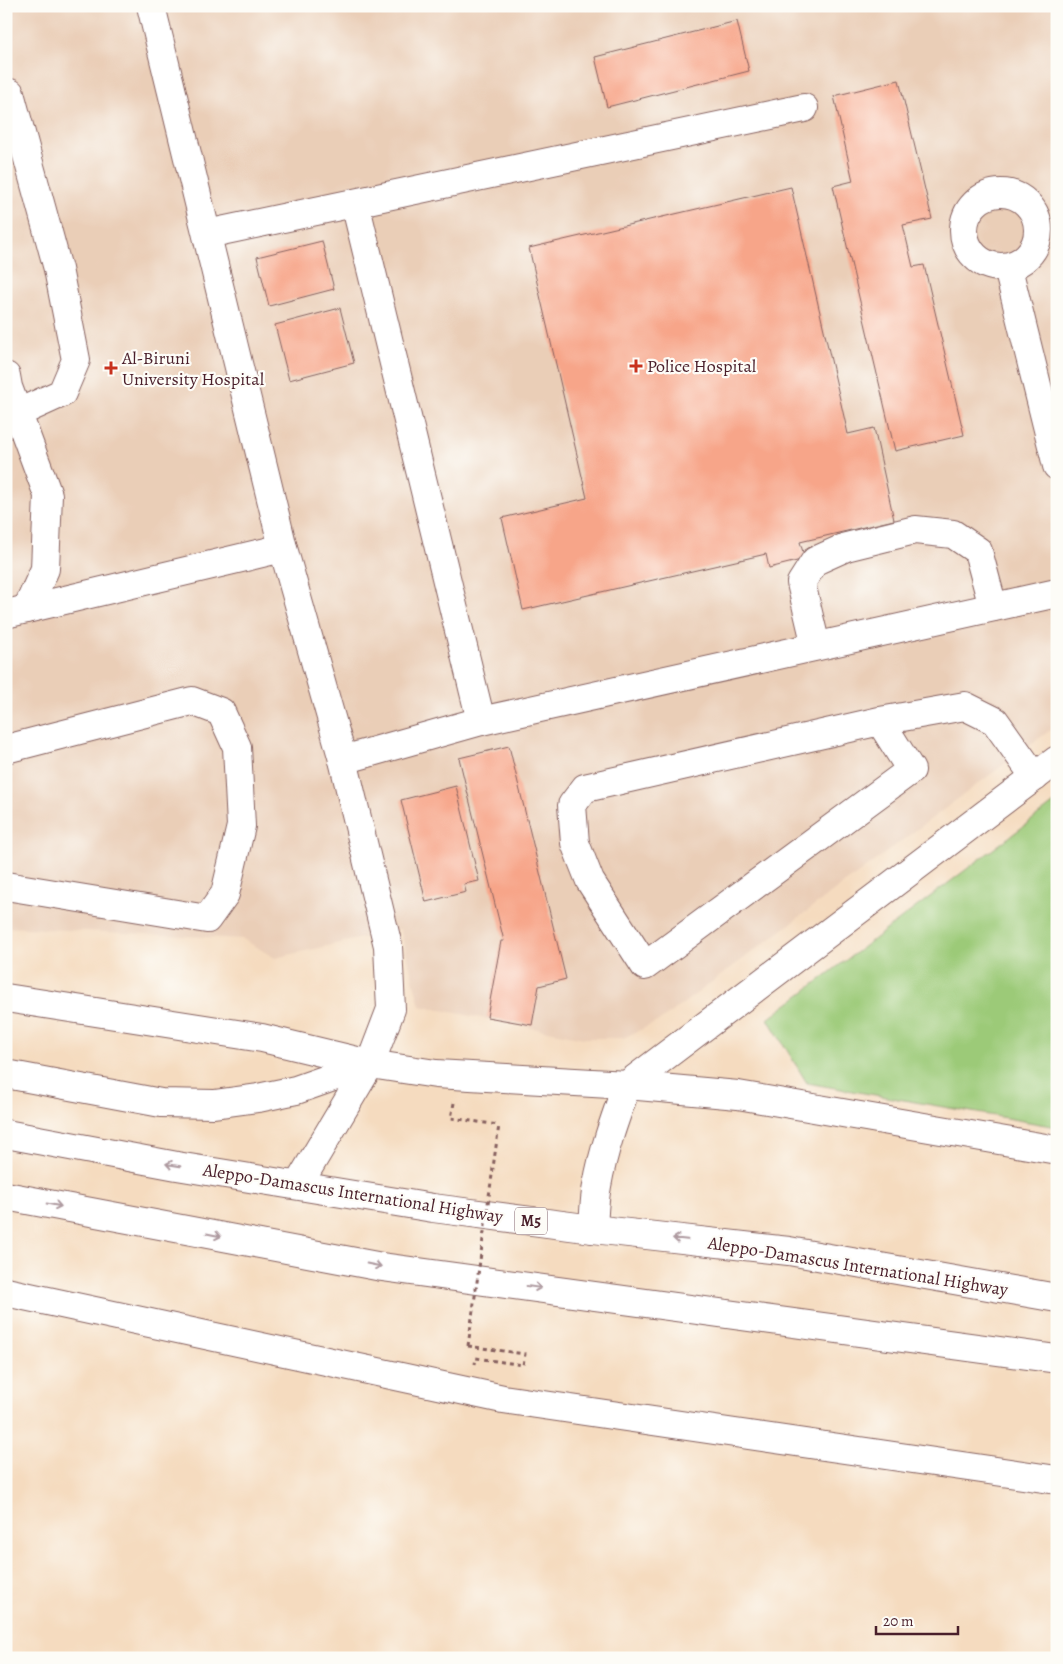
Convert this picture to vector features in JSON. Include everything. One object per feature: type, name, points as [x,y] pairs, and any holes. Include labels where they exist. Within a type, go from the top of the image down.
[{"type":"main road","points":[[151,6],[283,548],[343,760],[388,946],[391,1009],[370,1064],[298,1185]]},
{"type":"main road","points":[[10,93],[58,269],[76,360],[62,393],[18,412]]},
{"type":"main road","points":[[207,234],[804,108]]},
{"type":"main road","points":[[355,203],[481,721]]},
{"type":"main road","points":[[1008,268],[1057,466]]},
{"type":"main road","points":[[6,376],[48,496],[45,569],[17,612]]},
{"type":"main road","points":[[816,646],[801,583],[815,561],[846,547],[915,530],[954,534],[978,552],[993,607]]},
{"type":"main road","points":[[17,612],[283,548]]},
{"type":"main road","points":[[343,760],[481,721],[1057,593]]},
{"type":"main road","points":[[6,749],[192,701],[221,712],[237,747],[241,826],[225,894],[207,919],[6,886]]},
{"type":"main road","points":[[880,721],[911,770],[645,966],[590,881],[575,844],[572,805],[585,788],[880,721],[965,706],[995,721],[1034,777]]},
{"type":"main road","points":[[593,1229],[596,1188],[603,1157],[627,1085],[1057,760]]},
{"type":"main road","points":[[6,998],[262,1038],[370,1064],[436,1074],[627,1085],[738,1095],[1057,1150]]},
{"type":"main road","points":[[6,1074],[161,1103],[214,1104],[296,1090],[370,1064]]},
{"type":"main road","name":"Aleppo-Damascus International Highway","points":[[6,1134],[177,1166],[433,1208],[593,1229],[789,1251],[1057,1298]]},
{"type":"main road","points":[[6,1196],[382,1266],[1057,1359]]},
{"type":"main road","points":[[6,1292],[503,1399],[1057,1480]]},
{"type":"path","points":[[450,1118],[499,1125],[468,1346],[524,1354],[523,1365],[476,1358]]},
{"type":"shaded area","name":"Police Hospital","points":[[6,6],[1057,6],[1057,725],[661,1020],[623,1038],[584,1038],[420,1006],[400,929],[275,958],[243,939],[6,927]]},
{"type":"green space","points":[[1057,801],[1057,1127],[807,1083],[768,1019]]},
{"type":"building","points":[[737,21],[749,71],[607,107],[595,57]]},
{"type":"building","points":[[899,80],[932,219],[903,225],[913,267],[924,265],[964,435],[895,451],[833,186],[853,181],[834,96]]},
{"type":"building","points":[[791,187],[848,434],[874,428],[894,520],[800,542],[805,559],[769,568],[766,554],[523,610],[502,518],[587,498],[529,248]]},
{"type":"building","points":[[322,241],[334,289],[269,306],[257,257]]},
{"type":"building","points":[[340,308],[354,363],[289,380],[275,325]]},
{"type":"building","points":[[509,746],[566,979],[539,986],[532,1025],[487,1017],[501,941],[504,941],[459,758]]},
{"type":"building","points":[[456,786],[479,881],[464,884],[466,892],[426,902],[401,800]]},
{"type":"place","name":"Police Hospital","points":[[636,366]]},
{"type":"place","name":"Al-Biruni University Hospital","points":[[111,368]]}]
